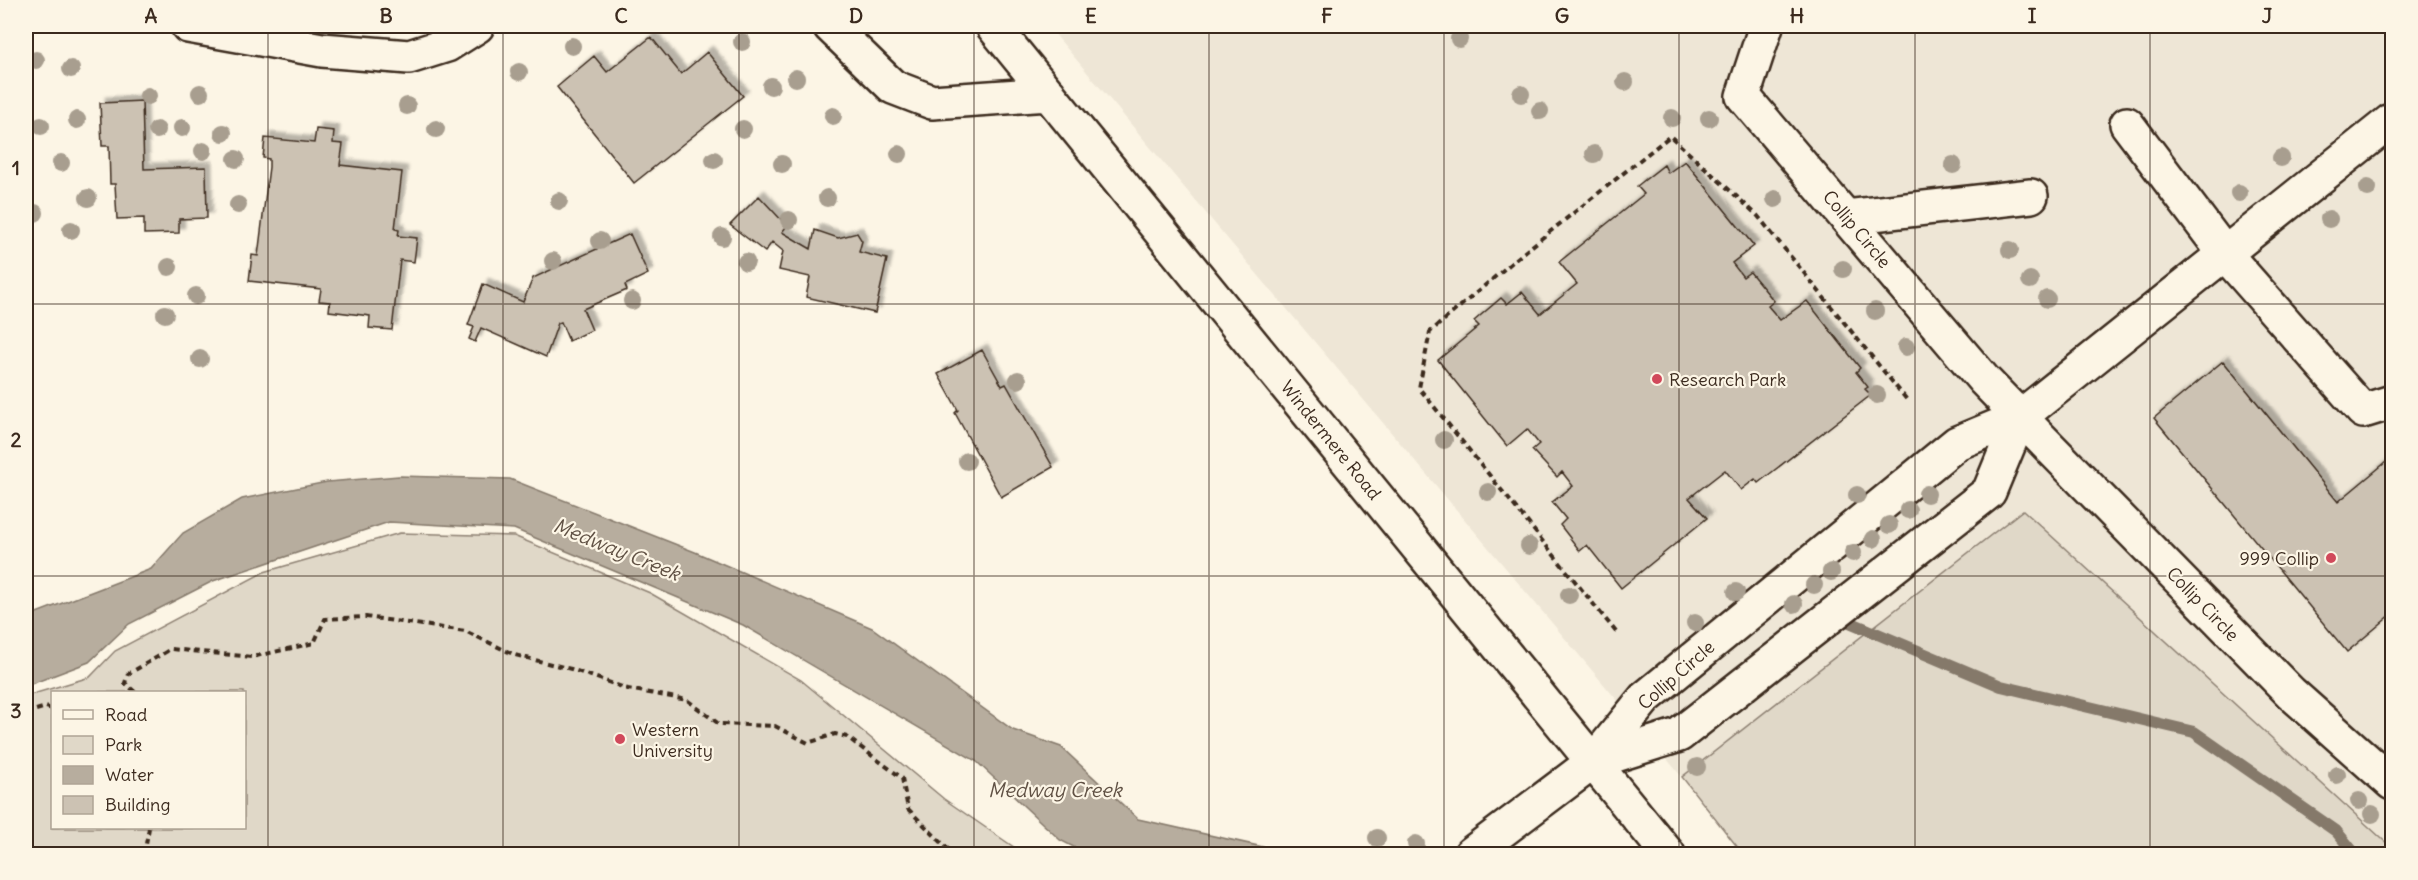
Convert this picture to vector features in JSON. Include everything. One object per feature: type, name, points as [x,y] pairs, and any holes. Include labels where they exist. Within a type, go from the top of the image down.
[{"type":"street","points":[[189,26],[322,50],[409,57],[447,45],[477,26]]},
{"type":"street","points":[[830,26],[893,87],[932,102],[1049,94]]},
{"type":"street","name":"Windermere Road","points":[[993,26],[1668,855]]},
{"type":"street","name":"Collip Circle","points":[[1766,26],[1743,96],[1984,380],[2291,693],[2392,783]]},
{"type":"street","name":"Collip Circle","points":[[1593,762],[1645,698],[1957,442],[2020,417],[2392,120]]},
{"type":"street","points":[[2127,124],[2225,254],[2363,411],[2392,402]]},
{"type":"street","points":[[1846,217],[2031,196]]},
{"type":"street","name":"Collip Circle","points":[[1593,762],[1679,735],[1989,492],[2020,417]]},
{"type":"street","points":[[1471,855],[1593,762]]},
{"type":"path","points":[[1616,632],[1419,387],[1430,332],[1522,254],[1660,143],[1670,136],[1757,215],[1907,400]]},
{"type":"path","points":[[133,691],[125,683],[128,674],[171,649],[252,657],[314,643],[325,619],[366,617],[465,631],[515,655],[571,669],[628,689],[687,700],[719,724],[775,726],[808,743],[835,734],[847,737],[902,778],[908,809],[953,855]]},
{"type":"path","points":[[26,713],[46,707],[51,709]]},
{"type":"path","points":[[144,855],[149,829]]},
{"type":"shaded area","points":[[1048,26],[2392,26],[2392,854],[1743,854],[1682,777]]},
{"type":"green space","points":[[2023,510],[2392,848],[2392,854],[1743,854],[1682,777]]},
{"type":"green space","points":[[400,533],[514,536],[650,593],[801,680],[944,799],[1021,852],[1016,854],[26,854],[26,696],[90,677],[115,651],[264,572]]},
{"type":"water","name":"Medway Creek","points":[[399,476],[510,479],[695,552],[872,628],[1013,730],[1061,747],[1138,819],[1294,854],[1087,854],[1060,840],[976,761],[743,625],[514,529],[389,522],[213,581],[129,624],[89,662],[26,686],[26,617],[151,569],[183,533],[242,499],[327,482]]},
{"type":"building","points":[[651,37],[681,74],[707,52],[743,96],[634,183],[557,87],[594,56],[607,72]]},
{"type":"building","points":[[142,101],[144,169],[206,167],[207,218],[179,219],[179,233],[144,234],[144,218],[117,219],[115,184],[110,184],[109,146],[102,146],[100,103]]},
{"type":"building","points":[[316,129],[334,131],[333,143],[343,144],[340,165],[402,172],[395,229],[399,230],[398,236],[417,238],[414,262],[400,260],[392,330],[369,328],[370,316],[329,311],[330,302],[319,301],[321,289],[249,281],[252,255],[258,256],[269,167],[269,159],[263,158],[265,138],[314,143]]},
{"type":"building","name":"Research Park","points":[[1685,161],[1754,246],[1732,263],[1743,277],[1750,272],[1774,301],[1768,306],[1780,320],[1807,301],[1860,368],[1856,372],[1868,387],[1865,389],[1871,395],[1758,483],[1755,479],[1741,490],[1725,470],[1689,498],[1707,518],[1621,588],[1587,545],[1580,551],[1560,525],[1566,519],[1552,502],[1573,486],[1562,472],[1557,477],[1532,450],[1539,444],[1527,429],[1507,446],[1438,360],[1479,326],[1474,321],[1501,298],[1507,304],[1522,292],[1540,314],[1577,284],[1559,262],[1644,194],[1637,186],[1664,165],[1668,173]]},
{"type":"building","points":[[759,196],[787,226],[782,232],[811,249],[815,230],[838,238],[857,233],[862,241],[859,252],[887,259],[875,313],[806,297],[810,277],[779,270],[783,251],[772,242],[765,252],[730,225]]},
{"type":"building","points":[[630,234],[648,274],[625,285],[627,290],[583,309],[592,330],[569,341],[561,322],[558,323],[546,357],[481,328],[475,342],[469,339],[474,327],[468,325],[483,284],[523,302],[533,278]]},
{"type":"building","points":[[982,350],[1002,386],[1006,384],[1053,467],[1001,497],[955,413],[958,410],[938,374]]},
{"type":"building","name":"999 Collip","points":[[2223,361],[2338,502],[2392,457],[2392,614],[2347,652],[2154,418]]},
{"type":"waterway","points":[[1847,621],[2001,686],[2194,732],[2336,831],[2355,854]]},
{"type":"place","name":"Research Park","points":[[1657,379]]},
{"type":"place","name":"999 Collip","points":[[2331,558]]},
{"type":"place","name":"Western University","points":[[620,739]]}]
